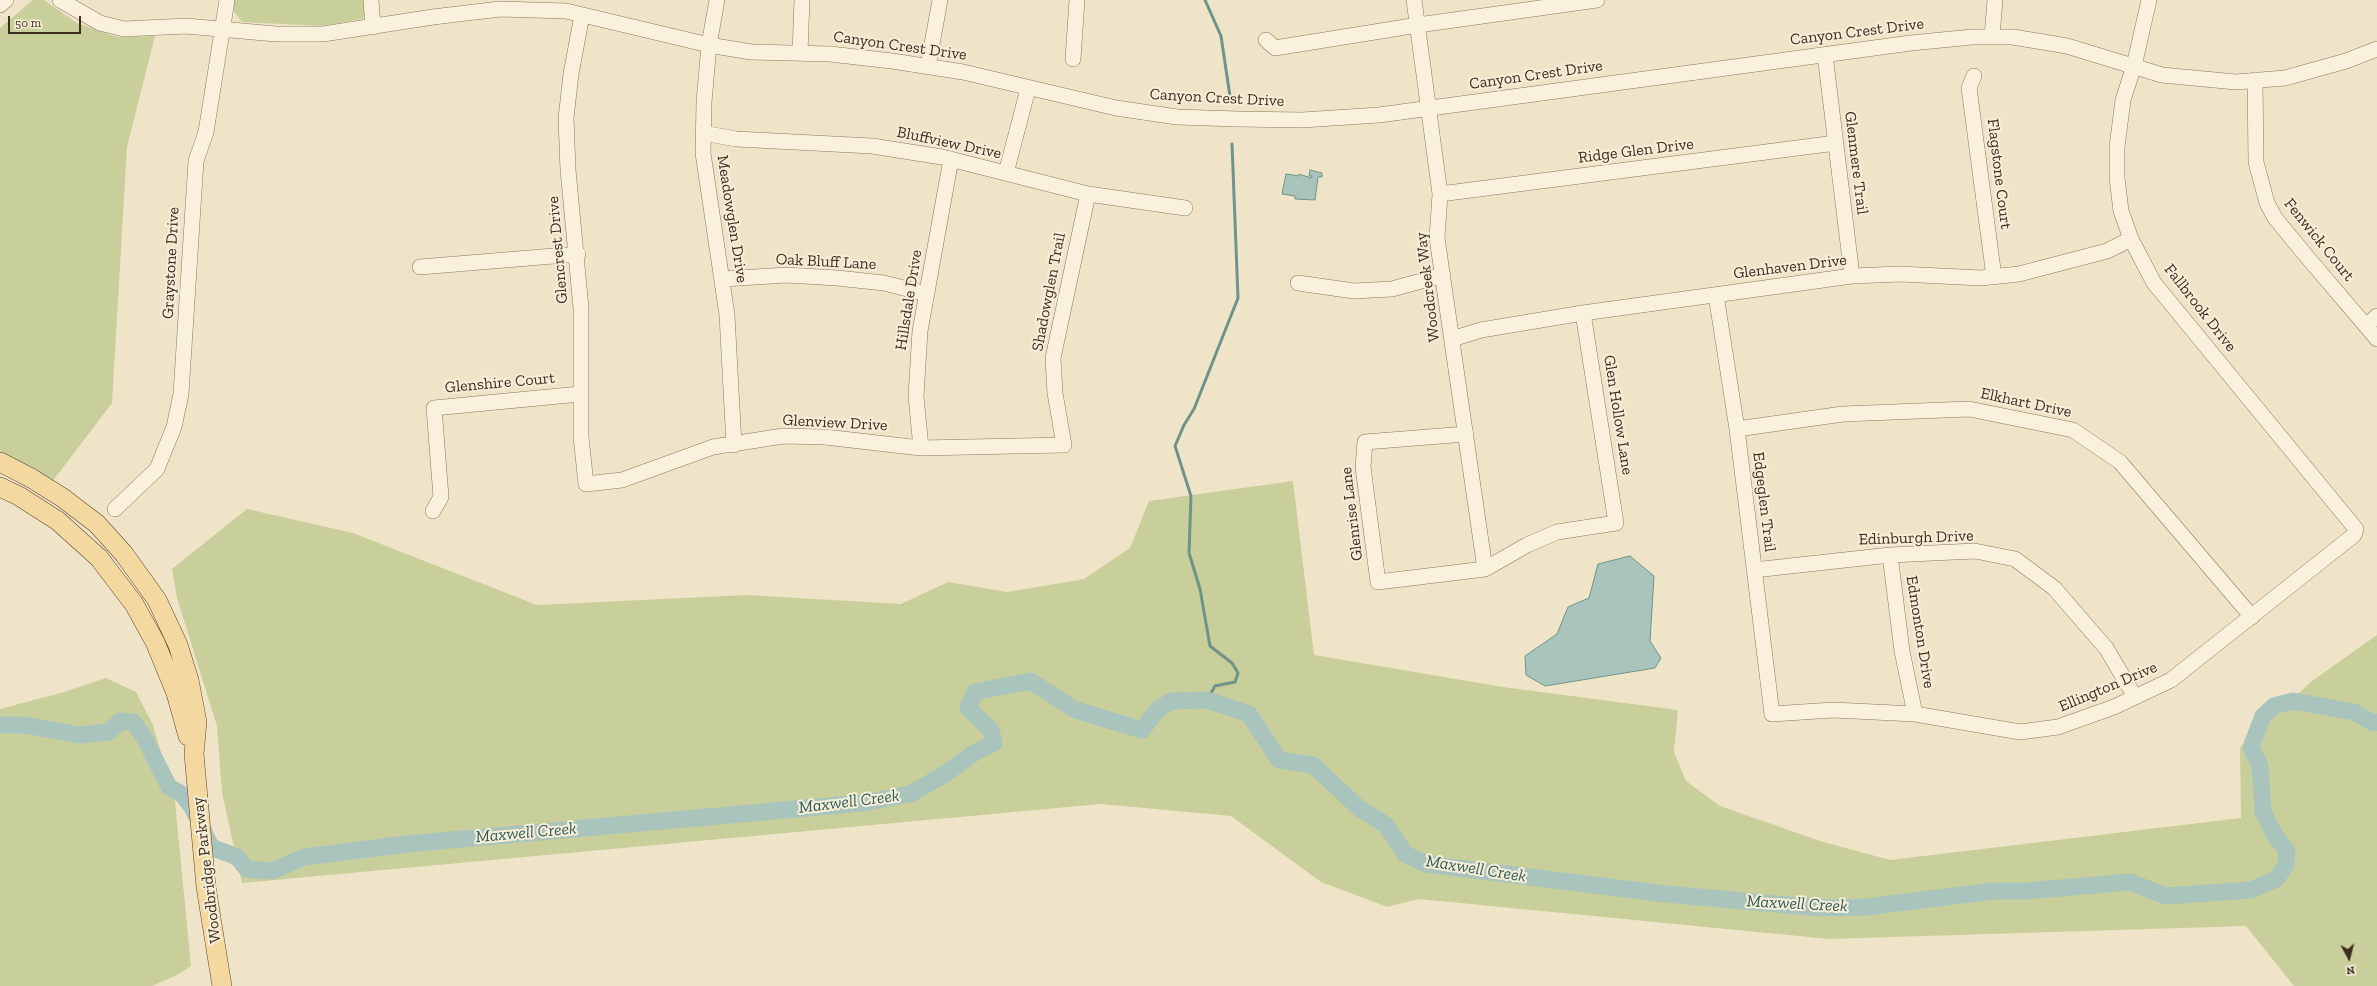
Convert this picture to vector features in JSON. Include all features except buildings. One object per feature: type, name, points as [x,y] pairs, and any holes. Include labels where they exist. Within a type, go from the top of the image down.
[{"type":"main road","name":"Woodbridge Parkway","points":[[0,462],[31,478],[63,498],[97,524],[124,554],[157,600],[178,645],[189,680],[197,722],[194,754],[206,887],[222,986]]},
{"type":"main road","name":"Woodbridge Parkway","points":[[0,487],[19,496],[58,522],[99,558],[134,604],[155,642],[176,693],[194,754]]},
{"type":"street","points":[[0,5],[6,0]]},
{"type":"street","name":"Canyon Crest Drive","points":[[60,0],[100,23],[124,29],[186,26],[276,34],[323,34],[433,17],[500,9],[566,11],[709,45],[751,52],[800,53],[892,61],[963,72],[1028,89],[1116,108],[1177,117],[1302,120],[1379,115],[1911,43],[1992,37],[2013,37],[2067,46],[2162,75],[2236,82],[2285,78],[2346,61],[2377,49]]},
{"type":"street","name":"Graystone Drive","points":[[115,509],[157,469],[174,427],[181,394],[196,161],[206,132],[224,29],[227,0]]},
{"type":"street","points":[[371,0],[373,27]]},
{"type":"street","name":"Meadowglen Drive","points":[[717,0],[709,45],[703,153],[723,279],[732,376],[734,445]]},
{"type":"street","points":[[800,53],[802,0]]},
{"type":"street","points":[[928,66],[940,0]]},
{"type":"street","points":[[1073,59],[1077,0]]},
{"type":"street","name":"Woodcreek Way","points":[[1414,0],[1440,194],[1437,238],[1485,569]]},
{"type":"street","points":[[1266,40],[1274,48],[1418,25],[1499,6],[1597,0]]},
{"type":"street","points":[[1992,37],[1995,0]]},
{"type":"street","name":"Fallbrook Drive","points":[[2149,0],[2134,66],[2123,100],[2117,147],[2117,178],[2121,211],[2131,240],[2154,283],[2356,529]]},
{"type":"street","name":"Glencrest Drive","points":[[582,15],[571,74],[566,118],[568,170],[578,254],[581,308],[581,437],[586,484]]},
{"type":"street","name":"Glenmere Trail","points":[[1825,55],[1852,276]]},
{"type":"street","name":"Flagstone Court","points":[[1974,76],[1969,88],[1994,277]]},
{"type":"street","name":"Fenwick Court","points":[[2255,80],[2256,162],[2267,204],[2280,224],[2371,321],[2377,339]]},
{"type":"street","points":[[1006,173],[1028,89]]},
{"type":"street","name":"Bluffview Drive","points":[[703,133],[736,139],[872,146],[951,159],[1088,194],[1185,208]]},
{"type":"street","name":"Ridge Glen Drive","points":[[1440,194],[1836,143]]},
{"type":"street","name":"Hillsdale Drive","points":[[921,448],[916,396],[917,364],[927,294],[951,159]]},
{"type":"street","name":"Shadowglen Trail","points":[[1064,445],[1055,393],[1053,358],[1088,194]]},
{"type":"street","name":"Glenhaven Drive","points":[[1452,339],[1481,330],[1583,313],[1852,276],[1900,274],[1981,278],[2019,274],[2107,251],[2131,240]]},
{"type":"street","points":[[420,267],[578,254]]},
{"type":"street","name":"Oak Bluff Lane","points":[[723,279],[787,275],[837,278],[884,283],[927,294]]},
{"type":"street","points":[[1298,283],[1354,291],[1392,289],[1443,275]]},
{"type":"street","name":"Edgeglen Trail","points":[[1716,295],[1737,428],[1772,714]]},
{"type":"street","name":"Glen Hollow Lane","points":[[1485,569],[1527,545],[1557,532],[1616,523],[1583,313]]},
{"type":"street","name":"Glenshire Court","points":[[433,511],[441,497],[434,408],[580,394]]},
{"type":"street","name":"Elkhart Drive","points":[[1737,428],[1843,414],[1969,409],[2073,430],[2120,462],[2252,617]]},
{"type":"street","name":"Glenrise Lane","points":[[1466,434],[1365,442],[1363,467],[1378,582],[1485,569]]},
{"type":"street","name":"Glenview Drive","points":[[586,484],[622,480],[713,447],[734,445],[783,436],[825,437],[921,448],[1064,445]]},
{"type":"street","name":"Ellington Drive","points":[[1772,714],[1833,710],[1915,714],[2020,732],[2058,727],[2114,707],[2171,680],[2354,535],[2356,529]]},
{"type":"street","name":"Edinburgh Drive","points":[[1754,570],[1890,554],[1974,551],[2015,559],[2054,588],[2106,648],[2135,697]]},
{"type":"street","name":"Edmonton Drive","points":[[1890,554],[1902,651],[1915,714]]},
{"type":"green space","points":[[33,0],[44,0],[77,23],[117,37],[155,36],[127,147],[112,403],[52,482],[30,466],[0,456],[0,28]]},
{"type":"green space","points":[[233,0],[365,0],[366,14],[362,19],[321,26],[242,22],[234,12]]},
{"type":"green space","points":[[1293,481],[1314,655],[1503,687],[1678,710],[1674,752],[1686,781],[1720,806],[1820,841],[1890,860],[2241,818],[2240,747],[2312,681],[2377,635],[2377,986],[2294,986],[2246,926],[1829,939],[1419,899],[1387,907],[1321,882],[1231,816],[1101,804],[242,883],[222,793],[217,726],[177,598],[172,569],[247,509],[353,533],[537,605],[746,595],[901,604],[948,582],[1007,592],[1084,579],[1130,548],[1149,501]]},
{"type":"green space","points":[[106,678],[136,692],[153,725],[175,802],[191,966],[177,975],[152,986],[0,986],[0,709],[64,692]]},
{"type":"water","points":[[1310,170],[1322,173],[1322,177],[1318,177],[1315,200],[1295,199],[1295,196],[1282,194],[1286,174],[1299,176],[1299,174],[1311,178],[1312,176],[1309,176]]},
{"type":"water","points":[[1630,556],[1654,576],[1650,641],[1661,658],[1655,668],[1545,686],[1526,675],[1525,656],[1557,634],[1568,607],[1589,598],[1598,564]]},
{"type":"waterway","points":[[1205,0],[1221,36],[1231,103]]},
{"type":"waterway","points":[[1207,700],[1215,686],[1235,682],[1238,673],[1232,663],[1210,646],[1200,589],[1189,553],[1191,496],[1175,446],[1184,425],[1194,409],[1238,298],[1232,144]]},
{"type":"waterway","name":"Maxwell Creek","points":[[0,725],[25,725],[79,735],[109,732],[120,721],[133,722],[144,737],[169,787],[182,794],[192,807],[211,847],[237,857],[247,869],[272,871],[304,857],[407,844],[863,803],[910,794],[942,776],[974,753],[994,743],[991,730],[968,708],[975,692],[1030,681],[1076,710],[1142,730],[1158,709],[1172,701],[1207,700],[1249,714],[1279,760],[1313,765],[1359,808],[1386,825],[1405,854],[1426,864],[1666,894],[1820,908],[1866,907],[1994,891],[2026,891],[2130,882],[2166,896],[2251,890],[2276,879],[2286,865],[2287,851],[2274,834],[2263,812],[2260,766],[2251,747],[2263,716],[2274,706],[2293,701],[2354,712],[2373,723],[2377,722]]}]
